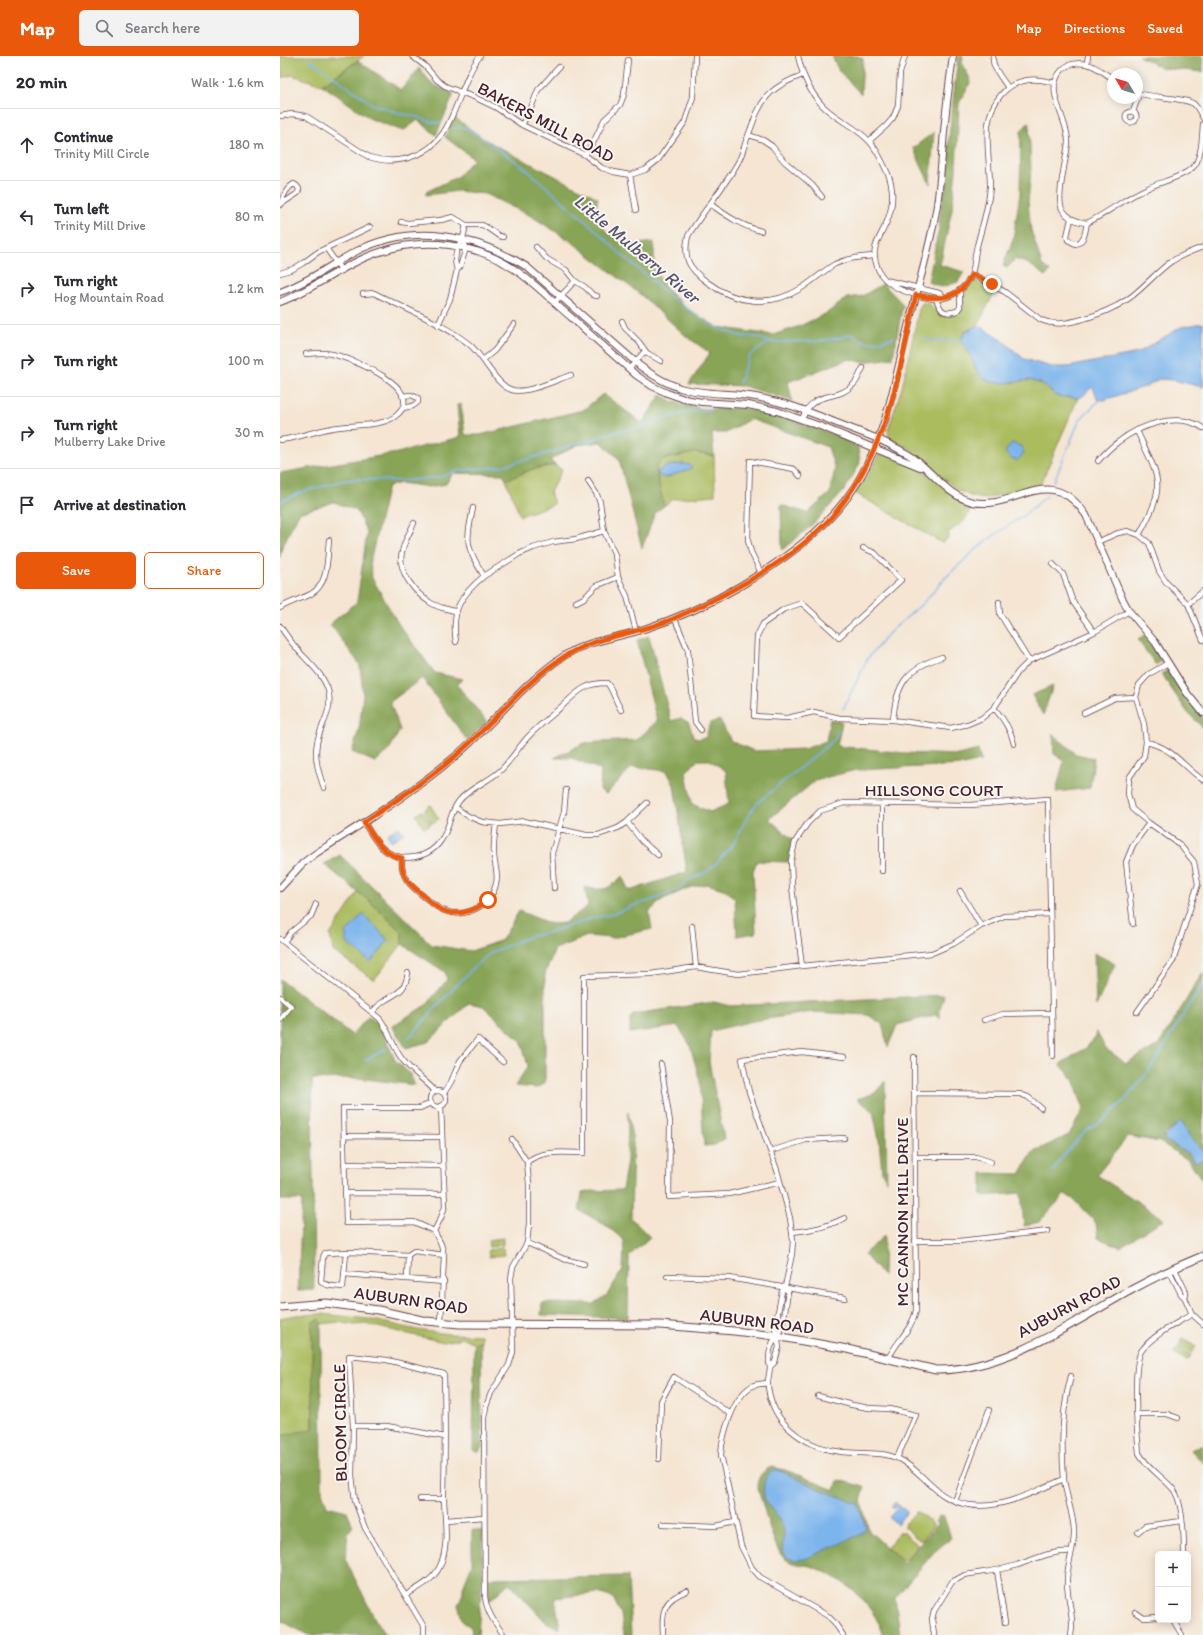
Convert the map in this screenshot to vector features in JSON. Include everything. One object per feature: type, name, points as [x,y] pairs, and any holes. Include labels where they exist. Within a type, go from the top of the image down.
[{"type":"main road","name":"AUBURN ROAD","points":[[280,1307],[326,1303],[378,1310],[441,1323],[484,1325],[513,1324],[534,1326],[660,1325],[776,1336],[847,1349],[936,1370],[970,1367],[1022,1349],[1054,1334],[1132,1289],[1171,1269],[1203,1256]]},
{"type":"street","name":"BAKERS MILL ROAD","points":[[412,56],[425,66],[437,80],[445,86],[495,107],[522,125],[585,155],[602,168],[614,172],[630,174],[645,170],[658,160],[685,122],[693,98],[695,56]]},
{"type":"street","points":[[280,116],[292,114],[306,116],[369,157],[380,161],[395,162],[422,154],[435,145],[444,133],[473,65],[480,56]]},
{"type":"street","points":[[798,56],[803,75],[815,97],[869,140],[889,176],[892,206],[887,221],[877,238],[874,256],[879,271],[884,279],[893,286],[916,295],[936,299],[945,297],[960,290],[972,274],[977,247],[987,210],[990,187],[988,125],[993,106],[1008,88],[1017,82],[1040,80],[1055,83]]},
{"type":"street","points":[[869,140],[893,118],[898,106],[900,73],[905,56]]},
{"type":"street","points":[[280,888],[302,864],[311,857],[421,784],[454,758],[546,669],[565,656],[579,647],[675,619],[740,586],[795,550],[820,529],[835,512],[860,478],[875,448],[888,414],[937,206],[953,56]]},
{"type":"street","points":[[993,56],[992,59],[995,68],[1008,88]]},
{"type":"street","points":[[1088,56],[1088,63]]},
{"type":"street","points":[[585,155],[594,141],[604,120],[620,105],[624,95],[628,60]]},
{"type":"street","points":[[1107,75],[1088,63],[1077,63],[1067,65],[1058,74],[1055,83],[1055,94],[1066,125],[1068,141],[1060,198],[1062,208],[1071,219],[1087,223],[1140,192],[1186,173],[1194,166],[1199,157],[1203,124]]},
{"type":"street","points":[[522,125],[538,90],[559,67]]},
{"type":"street","points":[[803,75],[786,81],[773,89],[766,97],[759,109],[738,163],[688,236],[686,248],[688,263],[699,277],[720,292],[733,298],[769,300],[786,296],[801,289],[835,265],[849,259],[874,256]]},
{"type":"street","points":[[1143,94],[1192,103],[1203,118]]},
{"type":"street","points":[[1132,112],[1135,104]]},
{"type":"street","points":[[1197,108],[1203,105]]},
{"type":"street","points":[[749,135],[763,140],[772,146],[784,161],[812,185],[822,197]]},
{"type":"street","points":[[630,174],[636,210]]},
{"type":"street","points":[[294,184],[297,186],[299,189],[298,193],[280,205],[290,186],[294,184]]},
{"type":"street","points":[[710,204],[735,222],[751,229],[761,231]]},
{"type":"street","points":[[401,222],[408,223],[441,220],[449,216],[458,219],[466,225],[482,225],[503,237]]},
{"type":"street","points":[[1071,219],[1066,236],[1068,240],[1076,244],[1081,243],[1084,239],[1087,223]]},
{"type":"street","points":[[457,270],[455,264],[457,246],[463,238],[466,225]]},
{"type":"street","points":[[280,273],[303,263],[326,248],[370,227]]},
{"type":"street","points":[[280,292],[356,252],[380,242],[411,235],[437,235],[463,238],[509,256],[527,267],[635,362],[656,378],[678,387],[699,392],[749,396],[780,402],[878,439],[906,453],[959,496],[974,502],[995,502],[1024,493],[1044,490],[1065,494],[1080,507],[1086,515],[1118,591],[1129,611],[1155,642],[1187,694],[1203,713]]},
{"type":"street","points":[[438,325],[450,299],[457,270],[460,266],[466,248],[463,238]]},
{"type":"street","points":[[280,302],[310,288],[373,254],[404,245],[417,244],[457,246],[466,248],[491,256],[515,269],[629,369],[652,386],[684,399],[702,402],[748,405],[777,411],[913,463],[928,471]]},
{"type":"street","points":[[536,246],[547,259],[566,270],[575,281],[585,287],[593,295],[597,296]]},
{"type":"street","points":[[972,274],[1005,292],[1041,320],[1048,323],[1061,324],[1102,312],[1116,306],[1129,298],[1171,262],[1203,247]]},
{"type":"street","points":[[326,248],[342,271]]},
{"type":"street","points":[[884,279],[939,293],[945,297]]},
{"type":"street","points":[[554,303],[575,281]]},
{"type":"street","points":[[936,299],[940,310],[947,313],[956,311],[960,307],[960,290]]},
{"type":"street","points":[[364,294],[374,293],[438,325],[469,344],[502,386],[513,390],[525,391],[571,375]]},
{"type":"street","points":[[622,321],[625,328],[639,342],[645,351],[661,361]]},
{"type":"street","points":[[483,360],[495,350],[514,324]]},
{"type":"street","points":[[629,369],[645,351]]},
{"type":"street","points":[[280,440],[339,427],[371,424],[390,420],[403,408],[404,401],[402,396],[392,382],[375,370],[356,361],[320,352],[306,354]]},
{"type":"street","points":[[802,420],[805,411],[810,404],[819,399],[845,391],[855,384],[863,368]]},
{"type":"street","points":[[402,396],[415,396],[418,398],[418,402],[413,406],[403,408]]},
{"type":"street","points":[[1098,461],[1118,442],[1137,431],[1162,421],[1188,421],[1198,424],[1203,428]]},
{"type":"street","points":[[1137,431],[1155,468],[1158,479],[1156,500],[1151,513],[1139,534]]},
{"type":"street","points":[[761,573],[751,552],[748,541],[750,461],[794,469],[800,476]]},
{"type":"street","points":[[588,481],[600,502],[604,531],[615,555],[618,578],[634,619],[636,631]]},
{"type":"street","points":[[473,508],[467,540],[469,551],[484,576]]},
{"type":"street","points":[[414,523],[402,552],[401,560],[410,584],[432,604],[455,611]]},
{"type":"street","points":[[456,642],[454,631],[455,611],[461,598],[471,586],[484,576],[519,554],[533,548],[554,542],[576,539],[604,531]]},
{"type":"street","points":[[1097,542],[1118,533],[1128,531],[1139,534],[1149,543],[1159,571],[1166,582],[1188,604],[1203,640]]},
{"type":"street","points":[[280,608],[312,593],[322,584],[325,575],[329,540]]},
{"type":"street","points":[[863,548],[875,553],[901,580],[839,637],[802,603],[784,609],[763,624],[757,636],[755,649],[754,716],[787,718],[814,712],[840,718],[894,720],[951,728],[968,724],[982,718],[994,708],[1018,672],[1029,661],[1094,632],[1129,611]]},
{"type":"street","points":[[1053,564],[1063,574],[1073,602],[1094,632]]},
{"type":"street","points":[[576,602],[584,598],[596,586],[618,578]]},
{"type":"street","points":[[1188,604],[1203,591]]},
{"type":"street","points":[[999,602],[1000,614],[1029,661]]},
{"type":"street","points":[[675,619],[688,650],[695,722],[701,730]]},
{"type":"street","points":[[280,626],[324,681],[328,691],[330,703],[327,717],[317,742],[316,752],[317,769],[324,788]]},
{"type":"street","points":[[894,720],[897,694],[905,680],[915,669],[926,662],[942,657]]},
{"type":"street","points":[[1137,1012],[1173,961],[1198,884],[1194,862],[1179,844],[1132,809],[1128,794],[1129,778],[1144,756],[1146,742],[1144,724],[1136,696],[1139,685],[1148,674],[1168,663]]},
{"type":"street","points":[[364,822],[380,847],[392,854],[402,858],[425,854],[438,845],[447,830],[455,806],[466,794],[502,769],[533,732],[584,688],[592,685],[607,683],[610,686],[621,710]]},
{"type":"street","points":[[1084,714],[1115,698],[1136,696]]},
{"type":"street","points":[[994,708],[1004,720],[1012,734],[1014,744]]},
{"type":"street","points":[[1146,742],[1161,746],[1173,753],[1203,780]]},
{"type":"street","points":[[554,888],[552,853],[564,812],[566,790]]},
{"type":"street","name":"HILLSONG COURT","points":[[802,966],[792,887],[791,861],[795,842],[807,824],[820,811],[844,803],[990,804],[1048,799],[1050,914]]},
{"type":"street","points":[[455,806],[476,820],[496,824],[524,821],[586,835],[598,835],[627,822],[647,803]]},
{"type":"street","points":[[882,804],[882,872]]},
{"type":"street","points":[[627,822],[642,841],[658,854]]},
{"type":"street","points":[[1133,924],[1126,862],[1133,844],[1149,823]]},
{"type":"street","points":[[402,858],[401,867],[405,878],[413,888],[445,911],[458,913],[466,912],[482,906],[488,900],[497,884],[494,855],[496,824]]},
{"type":"street","points":[[960,892],[981,926]]},
{"type":"street","points":[[316,904],[311,916],[282,940],[372,1012],[386,1027],[397,1051],[403,1060],[435,1091],[444,1093]]},
{"type":"street","points":[[527,1162],[534,1156],[540,1154],[584,1153],[584,976],[651,974],[696,967],[738,974],[932,953],[953,944],[981,926],[1004,916],[1050,914],[1053,1056]]},
{"type":"street","points":[[692,926],[696,967]]},
{"type":"street","points":[[372,1012],[382,1002],[398,994],[406,985],[408,973]]},
{"type":"street","points":[[280,997],[291,1006],[280,1020]]},
{"type":"street","points":[[984,1020],[1003,1014],[1052,1012]]},
{"type":"street","points":[[434,1231],[445,1206],[442,1166],[441,1106],[444,1104],[446,1099],[444,1093],[460,1061],[478,1039],[504,1062]]},
{"type":"street","points":[[770,1367],[775,1362],[779,1347],[775,1328],[782,1291],[785,1287],[792,1254],[792,1232],[790,1218],[780,1182],[748,1092],[742,1059],[802,1052],[844,1057]]},
{"type":"street","name":"MC CANNON MILL DRIVE","points":[[888,1359],[899,1340],[913,1322],[916,1311],[914,1057]]},
{"type":"street","points":[[661,1064],[670,1122],[669,1197],[729,1194],[780,1182]]},
{"type":"street","points":[[435,1091],[430,1096],[431,1103],[434,1106],[441,1106]]},
{"type":"street","points":[[915,1093],[1020,1094],[1028,1097],[1041,1108]]},
{"type":"street","points":[[431,1103],[420,1108],[343,1108],[346,1223],[414,1222],[434,1231],[441,1244],[444,1255],[441,1323]]},
{"type":"street","points":[[344,1136],[442,1137]]},
{"type":"street","points":[[770,1151],[806,1140],[844,1138]]},
{"type":"street","points":[[504,1635],[490,1616],[486,1606],[484,1418],[491,1393],[509,1365],[513,1352],[511,1289],[513,1267],[527,1243],[529,1224],[527,1162],[512,1139]]},
{"type":"street","points":[[915,1157],[976,1156],[991,1162]]},
{"type":"street","points":[[344,1164],[442,1166]]},
{"type":"street","points":[[345,1193],[444,1194]]},
{"type":"street","points":[[792,1232],[814,1230],[844,1218]]},
{"type":"street","points":[[915,1241],[958,1241],[1048,1230]]},
{"type":"street","points":[[527,1243],[564,1259],[584,1264]]},
{"type":"street","points":[[346,1253],[343,1287],[327,1286],[321,1281],[323,1257],[325,1253],[351,1252],[408,1255],[414,1251],[444,1255]]},
{"type":"street","points":[[408,1255],[408,1279]]},
{"type":"street","points":[[1171,1269],[1180,1294],[1185,1298],[1192,1314],[1203,1324]]},
{"type":"street","points":[[344,1274],[444,1282]]},
{"type":"street","points":[[668,1276],[729,1278],[845,1298]]},
{"type":"street","points":[[1184,1551],[1179,1501],[1174,1491],[1144,1462],[1139,1453],[1137,1368],[1141,1351],[1152,1340],[1192,1314]]},
{"type":"street","points":[[776,1336],[772,1344],[767,1383],[771,1402],[778,1416],[788,1428],[799,1437],[826,1449],[841,1452],[879,1454],[897,1458],[908,1464],[936,1491],[955,1501],[968,1505],[985,1506],[1006,1502],[1064,1479]]},
{"type":"street","name":"BLOOM CIRCLE","points":[[406,1595],[429,1581],[440,1568],[444,1557],[446,1520],[444,1499],[444,1374],[387,1360],[349,1356],[353,1426],[352,1475],[355,1500],[365,1528],[424,1626],[424,1635]]},
{"type":"street","points":[[1071,1376],[1068,1388],[1063,1437],[1064,1479],[1074,1528],[1074,1541],[1067,1578],[1068,1595],[1073,1616],[1071,1635]]},
{"type":"street","points":[[659,1459],[661,1401],[674,1377],[731,1414]]},
{"type":"street","points":[[767,1383],[753,1386],[745,1392],[731,1414],[725,1430],[721,1455],[741,1546],[752,1568],[760,1576],[828,1616],[843,1635]]},
{"type":"street","points":[[818,1396],[852,1405],[889,1409],[916,1415],[897,1458]]},
{"type":"street","points":[[955,1501],[989,1410]]},
{"type":"street","points":[[1138,1414],[1167,1414],[1178,1418]]},
{"type":"street","points":[[353,1426],[387,1426],[445,1437]]},
{"type":"street","points":[[420,1499],[444,1499]]},
{"type":"street","points":[[446,1520],[484,1517]]},
{"type":"street","points":[[1138,1532],[1145,1526],[1182,1521]]},
{"type":"street","points":[[663,1524],[716,1526],[735,1522]]},
{"type":"street","points":[[934,1635],[932,1619],[934,1612],[952,1582],[965,1575],[1014,1566],[1060,1551],[1072,1552]]},
{"type":"street","points":[[997,1570],[1005,1623]]},
{"type":"street","points":[[663,1635],[662,1618],[664,1607],[674,1598],[687,1592]]},
{"type":"street","points":[[1135,1612],[1144,1618],[1155,1617]]},
{"type":"street","points":[[1175,1623],[1182,1635]]},
{"type":"green space","points":[[280,56],[364,56],[322,85],[292,75],[280,78]]},
{"type":"green space","points":[[832,56],[858,56],[863,59],[861,94],[839,71]]},
{"type":"green space","points":[[958,56],[963,56],[962,63],[971,81],[959,103],[956,171],[952,209],[940,265],[964,272],[958,282],[942,287],[928,282],[939,228]]},
{"type":"green space","points":[[1139,56],[1203,56],[1203,72],[1161,68]]},
{"type":"green space","points":[[358,61],[401,90],[419,68],[432,84],[454,94],[436,135],[418,120],[403,131],[371,119],[322,85]]},
{"type":"green space","points":[[454,117],[484,139],[598,198],[596,211],[606,232],[631,245],[654,242],[654,269],[668,291],[686,308],[717,327],[773,335],[800,326],[827,313],[847,298],[862,296],[883,284],[903,304],[893,358],[862,362],[849,359],[788,382],[792,401],[744,386],[689,384],[710,353],[686,336],[641,295],[572,242],[531,216],[485,194],[458,191],[426,195],[426,192],[457,177],[474,159],[445,137]]},
{"type":"green space","points":[[1029,122],[1031,170],[1028,202],[1031,230],[1042,265],[1050,271],[1046,276],[1029,264],[1015,259],[1007,268],[1003,266],[1013,239],[1020,194],[1021,131]]},
{"type":"green space","points":[[934,132],[930,184],[913,148]]},
{"type":"green space","points":[[975,280],[995,291],[978,325],[964,332],[961,340],[970,354],[977,371],[982,377],[990,382],[1004,383],[1030,380],[1042,384],[1057,396],[1078,398],[1041,483],[986,499],[973,497],[957,490],[910,449],[889,439],[888,430],[902,387],[919,309],[922,303],[929,303],[937,312],[945,316],[953,315],[963,308],[965,292]]},
{"type":"green space","points":[[603,394],[642,423],[661,395],[673,402],[704,409],[741,408],[776,415],[841,437],[858,448],[860,463],[844,491],[811,526],[782,550],[781,505],[808,513],[830,493],[835,469],[828,447],[750,419],[726,433],[712,433],[714,456],[695,453],[664,459],[656,466],[664,506],[655,513],[642,548],[619,459],[601,442],[577,445],[550,460],[555,465],[533,469],[506,480],[503,474],[453,473],[446,484],[429,487],[401,483],[388,486],[370,562],[372,578],[399,625],[435,673],[462,679],[457,685],[487,722],[467,740],[422,678],[390,702],[400,730],[389,750],[375,762],[352,752],[359,729],[363,695],[360,665],[330,624],[357,602],[367,533],[357,511],[334,502],[299,513],[282,547],[280,557],[280,473],[397,453],[460,437],[457,405],[461,404],[465,435],[480,435],[583,410]]},
{"type":"green space","points":[[695,453],[714,456],[715,495],[673,499],[664,506],[656,466],[664,459]],"holes":[[[682,464],[690,465],[689,469],[665,478]]]},
{"type":"green space","points":[[884,453],[917,466],[969,504],[969,513],[964,521],[948,533],[948,538],[942,543],[855,493],[867,477],[879,455]]},
{"type":"green space","points":[[555,465],[562,470],[550,492],[554,504],[520,516],[506,480],[533,469]]},
{"type":"green space","points":[[1144,635],[1161,661],[1156,665],[1138,640]]},
{"type":"green space","points":[[649,636],[671,721],[681,718],[689,723],[693,736],[697,739],[706,737],[710,723],[720,720],[731,741],[754,751],[804,749],[826,741],[830,719],[842,722],[837,746],[905,753],[958,755],[978,750],[981,761],[963,765],[856,770],[816,780],[769,819],[793,840],[788,862],[757,861],[753,871],[756,933],[737,936],[735,899],[726,890],[707,884],[691,887],[663,899],[649,912],[652,929],[612,938],[587,936],[555,949],[545,974],[545,1083],[536,1088],[515,1086],[528,1066],[521,1041],[483,1006],[469,1003],[428,1042],[406,1048],[392,1026],[426,1005],[447,980],[445,972],[402,944],[402,932],[367,899],[324,864],[340,855],[432,945],[471,951],[502,940],[519,911],[551,924],[564,923],[588,906],[585,887],[601,889],[610,887],[622,876],[629,891],[687,872],[674,785],[667,771],[632,767],[606,794],[600,790],[601,770],[572,758],[554,758],[584,743],[637,740],[657,721],[637,640]],"holes":[[[698,760],[710,760],[726,771],[729,804],[710,812],[692,804],[686,772]]]},
{"type":"green space","points":[[1168,671],[1186,699],[1203,718],[1203,728],[1188,713],[1162,675],[1162,673]]},
{"type":"green space","points":[[1053,686],[1043,715],[1032,695]]},
{"type":"green space","points":[[1053,734],[1076,754],[1094,758],[1090,788],[1056,792],[1064,760],[1054,754]]},
{"type":"green space","points":[[430,805],[439,819],[432,823],[424,810]]},
{"type":"green space","points":[[422,811],[431,824],[424,828],[416,815]]},
{"type":"green space","points":[[358,892],[402,932],[402,944],[374,980],[333,951],[330,935]],"holes":[[[363,914],[388,940],[357,951],[346,942]]]},
{"type":"green space","points":[[1094,953],[1115,964],[1096,1006]]},
{"type":"green space","points":[[1203,972],[1203,1152],[1190,1137],[1181,1121],[1164,1136],[1165,1140],[1183,1150],[1196,1162],[1203,1159],[1203,1181],[1188,1160],[1160,1142],[1128,1136],[1097,1175],[1164,1219],[1120,1247],[1098,1238],[1096,1223],[1073,1199],[1065,1194],[1039,1222],[1024,1226],[1021,1193],[982,1196],[982,1173],[1020,1174],[1033,1152],[1069,1135],[1084,1108],[1078,1094],[1075,1081],[1060,1064],[1086,1048],[1096,1037],[1096,1031],[1106,1049],[1126,1063],[1159,1045]]},
{"type":"green space","points":[[280,979],[352,1035],[369,1016],[380,1026],[395,1060],[409,1073],[415,1085],[357,1078],[312,1079],[314,1290],[298,1291],[302,1200],[280,1200]]},
{"type":"green space","points":[[944,995],[940,1009],[940,1019],[935,1015],[897,1025],[888,1047],[882,1024],[868,1015],[813,1012],[753,1021],[711,1031],[709,1062],[724,1139],[715,1145],[704,1146],[700,1081],[690,1045],[678,1026],[630,1033],[630,1018],[634,1014],[714,1002],[730,1006]]},
{"type":"green space","points":[[885,1081],[887,1181],[882,1172],[879,1140],[873,1111],[857,1099],[875,1093]]},
{"type":"green space","points":[[628,1112],[633,1143],[631,1218],[650,1237],[629,1256],[628,1318],[541,1315],[542,1303],[594,1304],[607,1295],[623,1269],[624,1240],[605,1225],[579,1210],[582,1193],[592,1191],[622,1190],[627,1160]]},
{"type":"green space","points":[[884,1236],[883,1276],[864,1254]]},
{"type":"green space","points":[[503,1238],[503,1245],[489,1247],[488,1240]]},
{"type":"green space","points":[[503,1248],[504,1255],[489,1257],[488,1250]]},
{"type":"green space","points":[[322,1314],[369,1319],[417,1330],[449,1334],[481,1335],[481,1342],[474,1343],[463,1338],[444,1342],[365,1324],[354,1325],[339,1322],[321,1324],[320,1319],[312,1322],[313,1430],[280,1436],[280,1318],[297,1315]]},
{"type":"green space","points":[[320,1319],[322,1491],[327,1506],[347,1511],[353,1526],[348,1533],[345,1559],[376,1621],[385,1635],[308,1635],[280,1620],[280,1436],[313,1429],[312,1322]]},
{"type":"green space","points":[[1183,1339],[1196,1347],[1192,1353],[1179,1345]]},
{"type":"green space","points":[[481,1342],[482,1447],[478,1453],[473,1450],[474,1343]]},
{"type":"green space","points":[[1178,1347],[1191,1355],[1187,1361],[1174,1353]]},
{"type":"green space","points":[[1203,1444],[1203,1463],[1191,1450]]},
{"type":"green space","points":[[771,1467],[795,1474],[835,1490],[838,1480],[865,1487],[861,1501],[869,1531],[904,1563],[937,1524],[935,1522],[939,1516],[944,1517],[951,1538],[934,1552],[895,1598],[900,1635],[884,1635],[872,1612],[855,1592],[845,1584],[822,1571],[810,1566],[792,1563],[782,1556],[775,1544],[757,1486],[761,1475]]},
{"type":"green space","points":[[916,1512],[933,1524],[922,1540],[919,1540],[905,1528],[904,1525]]},
{"type":"green space","points":[[472,1530],[483,1531],[482,1578],[478,1635],[472,1635],[471,1627],[463,1622],[458,1605],[472,1564]]},
{"type":"green space","points":[[899,1532],[902,1532],[917,1544],[905,1560],[888,1548]]},
{"type":"green space","points":[[628,1576],[631,1635],[624,1635],[621,1614],[613,1598],[598,1593],[555,1598],[560,1629],[546,1622],[509,1583],[489,1601],[488,1578]]},
{"type":"water","points":[[1203,323],[1203,387],[1173,380],[1159,379],[1147,386],[1104,400],[1097,399],[1093,387],[1078,398],[1057,396],[1042,384],[1030,380],[1004,383],[990,382],[982,377],[977,371],[970,354],[961,341],[964,333],[978,325],[1002,340],[1024,359],[1051,367],[1068,367],[1138,353],[1181,327]]},
{"type":"water","points":[[1012,443],[1021,446],[1024,453],[1017,461],[1014,459],[1012,460],[1005,452]]},
{"type":"water","points":[[682,464],[690,465],[692,468],[665,478],[658,475],[659,470],[668,466]]},
{"type":"water","points":[[399,827],[404,833],[391,841],[387,834]]},
{"type":"water","points":[[363,914],[388,940],[379,953],[370,962],[346,942],[346,933]]},
{"type":"water","points":[[1181,1121],[1190,1137],[1203,1152],[1203,1159],[1201,1161],[1196,1162],[1189,1154],[1163,1139]]},
{"type":"water","points":[[773,1471],[780,1471],[858,1504],[866,1528],[861,1534],[805,1559],[791,1559],[785,1555],[784,1552],[783,1526],[774,1511],[765,1502],[765,1480],[769,1473]]},
{"type":"water","points":[[895,1502],[907,1512],[897,1524],[889,1517],[898,1508],[896,1506],[894,1509],[891,1507]]},
{"type":"waterway","name":"Little Mulberry River","points":[[309,60],[372,104],[431,122],[442,123]]},
{"type":"waterway","name":"Little Mulberry River","points":[[453,128],[465,127],[526,169],[676,301],[715,327],[740,336],[757,337],[769,342],[820,341],[843,337],[850,334],[861,340],[869,342],[878,342],[894,337]]},
{"type":"waterway","name":"Little Mulberry River","points":[[923,339],[935,341],[963,340]]},
{"type":"waterway","points":[[739,383],[749,356],[769,342]]},
{"type":"waterway","points":[[1054,481],[1080,419],[1101,399]]},
{"type":"waterway","points":[[280,502],[299,493],[341,481],[355,479],[402,481],[440,477],[458,471],[502,466],[546,454],[578,443],[590,441],[606,434],[640,427],[654,421],[696,410],[711,410]]},
{"type":"waterway","points":[[843,709],[868,658],[890,632],[923,603],[946,577],[986,541],[1024,515],[1047,496]]},
{"type":"waterway","points":[[408,1038],[475,966],[492,952],[531,936],[551,932],[589,919],[616,913],[635,905],[656,899],[676,890],[689,880],[704,873],[714,866],[734,843],[745,821],[756,804],[835,739],[838,730]]},
{"type":"waterway","points":[[1053,1171],[1060,1160],[1079,1138],[1086,1131],[1105,1119],[1125,1100],[1142,1080],[1164,1048],[1173,1031],[1203,985]]},
{"type":"waterway","points":[[365,1060],[386,1049]]},
{"type":"route","points":[[488,900],[482,906],[466,912],[450,913],[439,908],[408,883],[401,867],[402,858],[380,847],[364,822],[421,784],[454,758],[546,669],[579,647],[675,619],[740,586],[761,573],[795,550],[820,529],[835,512],[860,478],[875,448],[888,414],[916,295],[940,299],[957,293],[964,287],[972,274],[992,284]]}]
